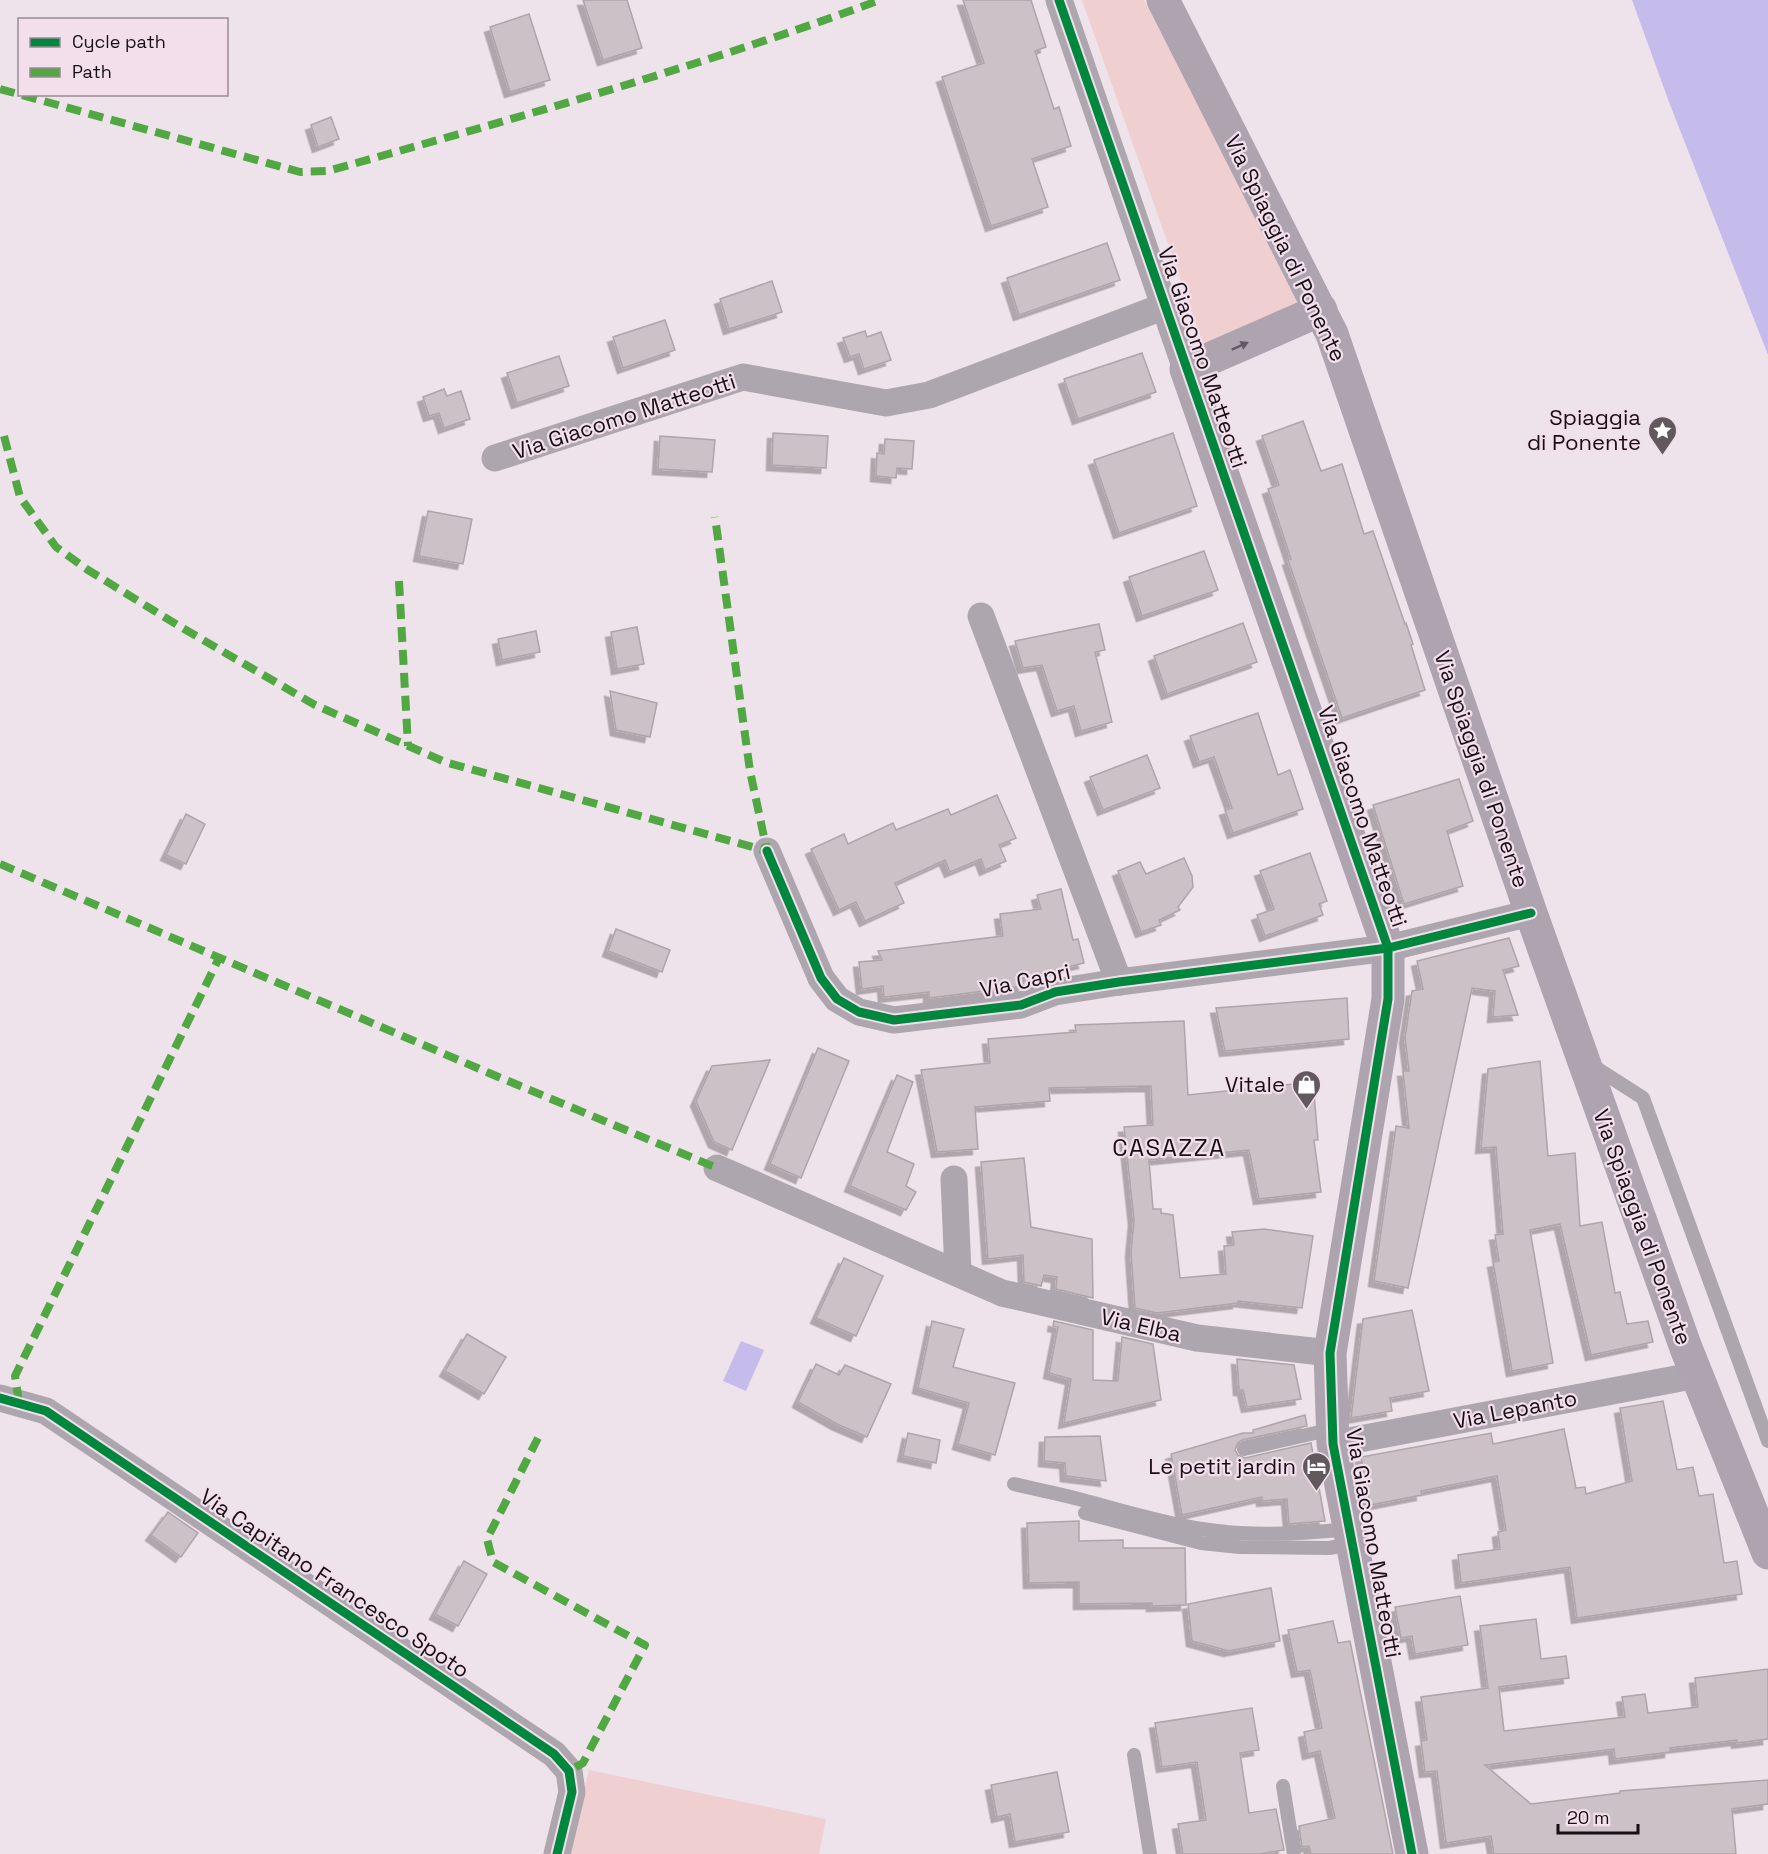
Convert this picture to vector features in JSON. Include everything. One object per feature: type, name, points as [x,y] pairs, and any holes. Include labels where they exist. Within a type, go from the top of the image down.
[{"type":"street","name":"Via Giacomo Matteotti","points":[[1059,0],[1388,948],[1388,999],[1330,1353],[1333,1436],[1412,1854]]},
{"type":"street","name":"Via Spiaggia di Ponente","points":[[1163,0],[1332,334],[1531,913],[1696,1375],[1766,1538]]},
{"type":"street","name":"Via Giacomo Matteotti","points":[[495,458],[743,377],[886,403],[929,395],[1165,306]]},
{"type":"street","points":[[1186,369],[1321,310]]},
{"type":"street","points":[[981,616],[1119,982]]},
{"type":"street","name":"Via Capri","points":[[767,851],[821,978],[837,999],[859,1012],[894,1020],[1021,1005],[1055,992],[1119,982],[1388,948],[1531,913]]},
{"type":"street","name":"Via Elba","points":[[717,1168],[1002,1293],[1197,1338],[1330,1353]]},
{"type":"street","points":[[954,1179],[957,1274]]},
{"type":"street","name":"Via Lepanto","points":[[1333,1436],[1696,1375]]},
{"type":"street","name":"Via Capitano Francesco Spoto","points":[[0,1398],[46,1411],[554,1754],[569,1771],[572,1792],[557,1854]]},
{"type":"lane","points":[[1584,1060],[1643,1098],[1768,1441]]},
{"type":"lane","points":[[1244,1449],[1333,1436]]},
{"type":"lane","points":[[1014,1484],[1203,1530],[1240,1533],[1327,1532],[1351,1536]]},
{"type":"lane","points":[[1085,1513],[1202,1543],[1239,1547],[1329,1548],[1351,1536]]},
{"type":"lane","points":[[1134,1755],[1150,1854]]},
{"type":"lane","points":[[1283,1786],[1294,1854]]},
{"type":"shaded area","points":[[1082,0],[1144,0],[1301,305],[1204,346]]},
{"type":"shaded area","points":[[1632,0],[1768,0],[1768,355],[1669,102]]},
{"type":"shaded area","points":[[741,1341],[764,1350],[746,1391],[723,1381]]},
{"type":"shaded area","points":[[589,1770],[826,1819],[819,1854],[568,1854]]},
{"type":"building","points":[[583,0],[627,0],[642,48],[603,60]]},
{"type":"building","points":[[963,0],[1031,0],[1046,47],[1035,51],[1054,109],[1059,107],[1071,146],[1032,159],[1048,207],[991,226],[942,77],[984,63]]},
{"type":"building","points":[[529,14],[550,80],[510,92],[490,27]]},
{"type":"building","points":[[331,117],[339,139],[318,147],[311,125]]},
{"type":"building","points":[[1107,243],[1120,280],[1019,315],[1007,278]]},
{"type":"building","points":[[772,281],[782,312],[729,329],[720,299]]},
{"type":"building","points":[[665,320],[675,350],[623,368],[613,337]]},
{"type":"building","points":[[865,331],[867,337],[881,332],[891,360],[864,369],[859,354],[850,357],[843,338]]},
{"type":"building","points":[[1142,353],[1156,392],[1078,419],[1064,379]]},
{"type":"building","points":[[559,356],[569,386],[517,403],[507,373]]},
{"type":"building","points":[[444,389],[447,396],[461,391],[470,419],[444,428],[439,413],[429,416],[423,397]]},
{"type":"building","points":[[1303,421],[1321,471],[1342,464],[1364,534],[1373,531],[1413,644],[1411,645],[1425,690],[1342,718],[1288,560],[1291,559],[1268,489],[1279,485],[1262,436]]},
{"type":"building","points":[[773,433],[828,436],[826,468],[772,465]]},
{"type":"building","points":[[1173,433],[1197,506],[1119,533],[1094,460]]},
{"type":"building","points":[[660,436],[715,440],[712,472],[658,469]]},
{"type":"building","points":[[885,439],[914,441],[912,469],[897,468],[896,478],[876,476],[877,453],[884,454]]},
{"type":"building","points":[[428,511],[472,519],[463,564],[419,556]]},
{"type":"building","points":[[1204,551],[1218,590],[1142,616],[1129,577]]},
{"type":"building","points":[[1243,623],[1257,662],[1167,694],[1154,656]]},
{"type":"building","points":[[1099,624],[1105,650],[1095,652],[1112,722],[1081,731],[1074,706],[1057,711],[1042,665],[1023,668],[1015,641]]},
{"type":"building","points":[[637,627],[644,664],[617,669],[611,632]]},
{"type":"building","points":[[536,631],[540,652],[502,660],[498,639]]},
{"type":"building","points":[[610,691],[657,703],[650,737],[616,730]]},
{"type":"building","points":[[1258,713],[1278,775],[1290,770],[1303,809],[1233,833],[1225,810],[1232,808],[1214,757],[1199,762],[1190,736]]},
{"type":"building","points":[[1147,755],[1160,788],[1103,810],[1090,777]]},
{"type":"building","points":[[1459,779],[1473,821],[1447,831],[1463,886],[1404,904],[1373,805]]},
{"type":"building","points":[[997,795],[1016,838],[999,845],[1006,861],[985,870],[981,859],[950,872],[945,860],[895,883],[904,903],[865,921],[856,902],[839,910],[811,849],[844,834],[848,844],[893,823],[896,830],[948,809],[951,815]]},
{"type":"building","points":[[186,814],[205,824],[186,864],[166,855]]},
{"type":"building","points":[[1310,853],[1327,901],[1319,904],[1323,915],[1265,936],[1257,915],[1274,909],[1260,871]]},
{"type":"building","points":[[1184,858],[1192,876],[1193,887],[1178,907],[1180,910],[1159,920],[1161,925],[1141,932],[1118,871],[1140,862],[1146,874]]},
{"type":"building","points":[[1061,889],[1073,940],[1078,939],[1084,963],[1023,978],[1024,986],[929,998],[929,992],[884,997],[883,986],[862,989],[859,962],[882,960],[878,951],[1003,936],[1000,914],[1041,909],[1037,895]]},
{"type":"building","points":[[616,929],[670,950],[662,972],[608,951]]},
{"type":"building","points":[[1509,938],[1519,966],[1503,970],[1518,1015],[1493,1017],[1495,991],[1472,988],[1408,1288],[1374,1281],[1396,1126],[1409,1128],[1403,1071],[1409,1071],[1405,1038],[1412,991],[1423,989],[1417,961]]},
{"type":"building","points":[[1347,998],[1349,1039],[1225,1051],[1216,1008]]},
{"type":"building","points":[[1184,1021],[1188,1095],[1313,1082],[1318,1140],[1314,1140],[1321,1192],[1259,1199],[1249,1150],[1149,1160],[1153,1209],[1161,1209],[1161,1213],[1173,1215],[1180,1278],[1226,1274],[1224,1246],[1234,1245],[1232,1232],[1264,1229],[1313,1236],[1302,1308],[1238,1301],[1238,1303],[1157,1313],[1135,1308],[1131,1252],[1134,1220],[1124,1127],[1153,1125],[1151,1086],[1049,1088],[1050,1101],[975,1107],[978,1149],[937,1152],[921,1070],[990,1063],[988,1039],[1076,1032],[1075,1025]]},
{"type":"building","points":[[818,1048],[849,1061],[801,1178],[770,1164]]},
{"type":"building","points":[[770,1060],[732,1150],[714,1142],[696,1101],[712,1066]]},
{"type":"building","points":[[1540,1061],[1548,1156],[1575,1153],[1580,1226],[1602,1222],[1615,1293],[1620,1292],[1627,1324],[1648,1321],[1653,1342],[1591,1355],[1560,1224],[1530,1230],[1553,1363],[1512,1371],[1493,1262],[1499,1261],[1495,1235],[1503,1234],[1496,1147],[1481,1148],[1488,1069]]},
{"type":"building","points":[[897,1075],[913,1082],[887,1152],[914,1164],[906,1186],[916,1192],[906,1210],[850,1186]]},
{"type":"building","points":[[1024,1158],[1031,1227],[1092,1239],[1093,1298],[1056,1289],[1057,1277],[1044,1275],[1041,1286],[1024,1282],[1023,1255],[988,1259],[981,1162]]},
{"type":"building","points":[[844,1258],[883,1276],[856,1336],[816,1318]]},
{"type":"building","points":[[1412,1310],[1429,1391],[1390,1398],[1392,1411],[1351,1418],[1363,1319]]},
{"type":"building","points":[[932,1321],[964,1329],[953,1367],[1015,1383],[995,1455],[958,1444],[969,1403],[918,1388]]},
{"type":"building","points":[[1054,1321],[1093,1330],[1093,1380],[1118,1381],[1122,1337],[1153,1344],[1161,1400],[1064,1423],[1071,1379],[1049,1373],[1058,1327],[1053,1326]]},
{"type":"building","points":[[467,1334],[506,1357],[484,1394],[445,1371]]},
{"type":"building","points":[[1237,1359],[1294,1365],[1301,1399],[1247,1407],[1243,1390],[1239,1390]]},
{"type":"building","points":[[816,1364],[839,1375],[845,1365],[891,1384],[867,1437],[837,1424],[798,1402]]},
{"type":"building","points":[[1663,1401],[1677,1470],[1693,1467],[1699,1496],[1713,1494],[1724,1563],[1737,1561],[1742,1594],[1577,1618],[1570,1567],[1461,1583],[1458,1555],[1500,1549],[1498,1532],[1506,1530],[1497,1476],[1421,1491],[1422,1495],[1370,1505],[1361,1457],[1491,1433],[1493,1444],[1564,1429],[1576,1488],[1585,1487],[1586,1494],[1632,1481],[1620,1408]]},
{"type":"building","points":[[1305,1415],[1307,1426],[1242,1440],[1235,1450],[1238,1455],[1245,1458],[1311,1443],[1325,1521],[1289,1524],[1287,1499],[1262,1501],[1262,1497],[1182,1515],[1171,1454],[1243,1433],[1253,1433],[1253,1430]]},
{"type":"building","points":[[908,1433],[940,1440],[936,1463],[903,1456]]},
{"type":"building","points":[[1100,1436],[1106,1481],[1066,1476],[1065,1463],[1044,1461],[1045,1437]]},
{"type":"building","points":[[168,1512],[198,1533],[181,1557],[151,1535]]},
{"type":"building","points":[[1079,1521],[1079,1541],[1123,1540],[1123,1548],[1185,1548],[1186,1605],[1079,1604],[1079,1582],[1029,1583],[1027,1523]]},
{"type":"building","points":[[464,1561],[487,1574],[458,1626],[435,1614]]},
{"type":"building","points":[[1271,1588],[1280,1641],[1229,1651],[1192,1641],[1188,1604]]},
{"type":"building","points":[[1460,1596],[1468,1645],[1415,1654],[1412,1636],[1401,1638],[1395,1607]]},
{"type":"building","points":[[1536,1619],[1541,1659],[1566,1656],[1569,1678],[1499,1687],[1504,1731],[1625,1717],[1622,1697],[1645,1694],[1648,1713],[1698,1707],[1695,1678],[1768,1669],[1768,1739],[1737,1743],[1737,1740],[1670,1748],[1670,1752],[1615,1759],[1614,1749],[1485,1765],[1531,1804],[1620,1793],[1620,1791],[1768,1780],[1768,1804],[1732,1809],[1736,1854],[1494,1854],[1491,1836],[1446,1843],[1437,1771],[1425,1772],[1421,1741],[1427,1740],[1421,1697],[1488,1688],[1480,1626]]},
{"type":"building","points":[[1333,1621],[1338,1643],[1350,1641],[1393,1854],[1311,1854],[1309,1846],[1302,1847],[1299,1826],[1335,1818],[1320,1751],[1308,1754],[1304,1732],[1322,1728],[1310,1670],[1297,1672],[1288,1630]]},
{"type":"building","points":[[1252,1708],[1259,1750],[1240,1753],[1249,1813],[1276,1809],[1284,1850],[1259,1854],[1183,1854],[1178,1824],[1206,1820],[1197,1762],[1162,1767],[1155,1723]]},
{"type":"building","points":[[1057,1772],[1069,1832],[1015,1842],[1010,1814],[997,1817],[991,1785]]},
{"type":"marked path","points":[[25,96],[300,172],[328,171],[675,70],[880,0]]},
{"type":"marked path","points":[[0,89],[18,94]]},
{"type":"marked path","points":[[4,436],[20,497],[56,547],[88,570],[179,626],[315,705],[445,762],[767,851],[750,771],[715,517]]},
{"type":"marked path","points":[[399,581],[408,746]]},
{"type":"marked path","points":[[0,864],[717,1168]]},
{"type":"marked path","points":[[19,1402],[15,1376],[219,958]]},
{"type":"marked path","points":[[538,1438],[487,1539],[493,1562],[645,1645],[583,1763],[569,1771]]},
{"type":"cycle path","points":[[1059,0],[1388,948],[1388,999],[1330,1353],[1333,1444],[1412,1854]]},
{"type":"cycle path","points":[[767,851],[821,978],[837,999],[859,1012],[894,1020],[1021,1005],[1055,992],[1119,982],[1388,948],[1531,913]]},
{"type":"cycle path","points":[[0,1398],[46,1411],[554,1754],[569,1771],[572,1792],[557,1854]]},
{"type":"place","name":"Spiaggia di Ponente","points":[[1662,456]]},
{"type":"place","name":"Vitale","points":[[1306,1110]]},
{"type":"place","name":"Le petit jardin","points":[[1317,1492]]},
{"type":"district","name":"CASAZZA","points":[[1169,1147]]}]
